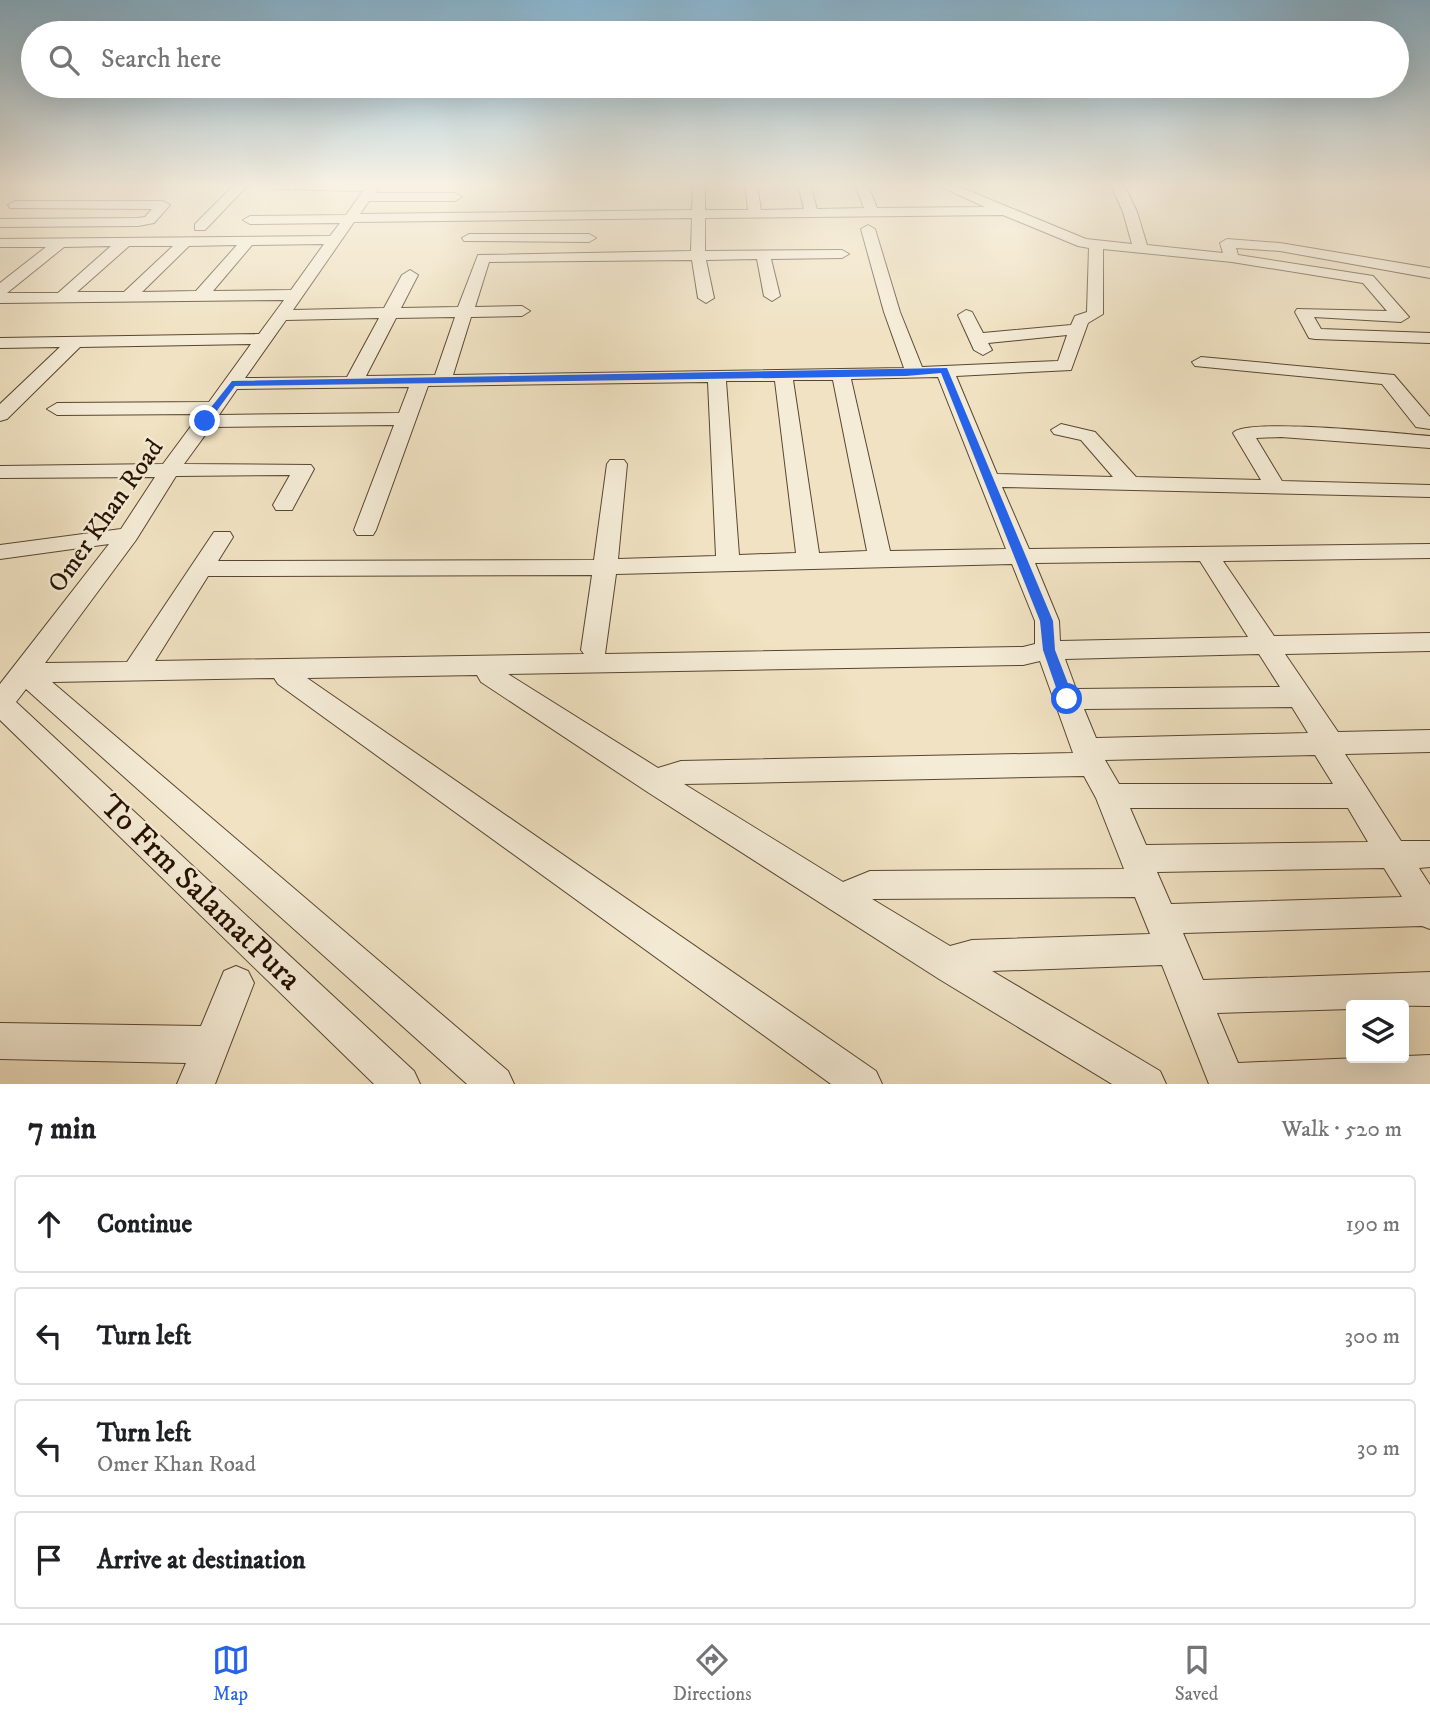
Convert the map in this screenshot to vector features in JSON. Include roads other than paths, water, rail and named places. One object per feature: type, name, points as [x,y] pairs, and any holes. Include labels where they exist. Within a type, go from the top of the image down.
[{"type":"street","name":"Omer Khan Road","points":[[0,703],[128,535],[169,471],[338,236]]},
{"type":"street","points":[[469,238],[532,236]]},
{"type":"street","points":[[585,256],[590,236]]},
{"type":"street","points":[[699,236],[698,256],[706,298]]},
{"type":"street","points":[[874,236],[892,312],[915,372]]},
{"type":"street","points":[[1064,236],[1096,245],[1232,258],[1368,279],[1401,317],[1303,312],[1315,334],[1430,338]]},
{"type":"street","points":[[1137,236],[1141,250]]},
{"type":"street","points":[[442,380],[493,238]]},
{"type":"street","points":[[200,296],[249,240]]},
{"type":"street","points":[[1,244],[335,240]]},
{"type":"street","points":[[129,296],[186,241]]},
{"type":"street","points":[[0,292],[61,242]]},
{"type":"street","points":[[62,297],[125,242]]},
{"type":"street","points":[[1232,258],[1227,243],[1279,247],[1430,273]]},
{"type":"street","points":[[232,383],[841,374],[1065,366],[1082,320],[1095,314],[1096,245]]},
{"type":"street","points":[[484,258],[842,254]]},
{"type":"street","points":[[763,255],[772,296]]},
{"type":"street","points":[[354,382],[410,275]]},
{"type":"street","points":[[0,298],[296,295]]},
{"type":"street","points":[[283,315],[522,311]]},
{"type":"street","points":[[966,315],[992,369]]},
{"type":"street","points":[[978,339],[1078,330]]},
{"type":"street","points":[[0,342],[265,339]]},
{"type":"street","points":[[4,407],[75,342]]},
{"type":"street","points":[[1201,362],[1388,379],[1427,426]]},
{"type":"street","points":[[944,370],[1047,621],[1049,650],[1067,699],[1110,796],[1228,1083],[1430,1074]]},
{"type":"street","points":[[841,374],[880,558]]},
{"type":"street","points":[[782,375],[808,561]]},
{"type":"street","points":[[717,376],[728,563]]},
{"type":"street","points":[[365,530],[421,380]]},
{"type":"street","points":[[57,409],[408,419]]},
{"type":"street","points":[[1062,430],[1088,436],[1129,482]]},
{"type":"street","points":[[1275,487],[1243,433],[1281,431],[1430,442]]},
{"type":"street","points":[[594,650],[617,464]]},
{"type":"street","points":[[0,472],[304,469],[284,505]]},
{"type":"street","points":[[990,480],[1430,492]]},
{"type":"street","points":[[0,552],[128,535]]},
{"type":"street","points":[[139,664],[222,537]]},
{"type":"street","points":[[202,569],[605,567],[880,558],[1430,551]]},
{"type":"street","points":[[951,967],[960,958],[972,956],[1167,934],[1429,912],[1208,555]]},
{"type":"street","points":[[139,664],[290,668],[492,666],[1023,656],[1049,650],[1430,642]]},
{"type":"street","points":[[30,666],[594,650],[1019,643],[1049,650]]},
{"type":"street","points":[[30,666],[495,1084]]},
{"type":"street","points":[[492,666],[490,675],[659,785],[951,967],[1147,1084]]},
{"type":"street","points":[[290,668],[287,677],[863,1084]]},
{"type":"street","points":[[1067,699],[1298,697]]},
{"type":"street","name":"To Frm SalamatPura","points":[[0,703],[401,1084]]},
{"type":"street","points":[[659,785],[669,776],[681,773],[1326,743],[1430,741]]},
{"type":"street","points":[[1110,796],[1358,796]]},
{"type":"street","points":[[847,901],[858,889],[870,885],[1430,854]]},
{"type":"street","points":[[196,1084],[236,983]]},
{"type":"street","points":[[1191,997],[1430,989]]},
{"type":"street","points":[[0,1041],[212,1045]]}]
